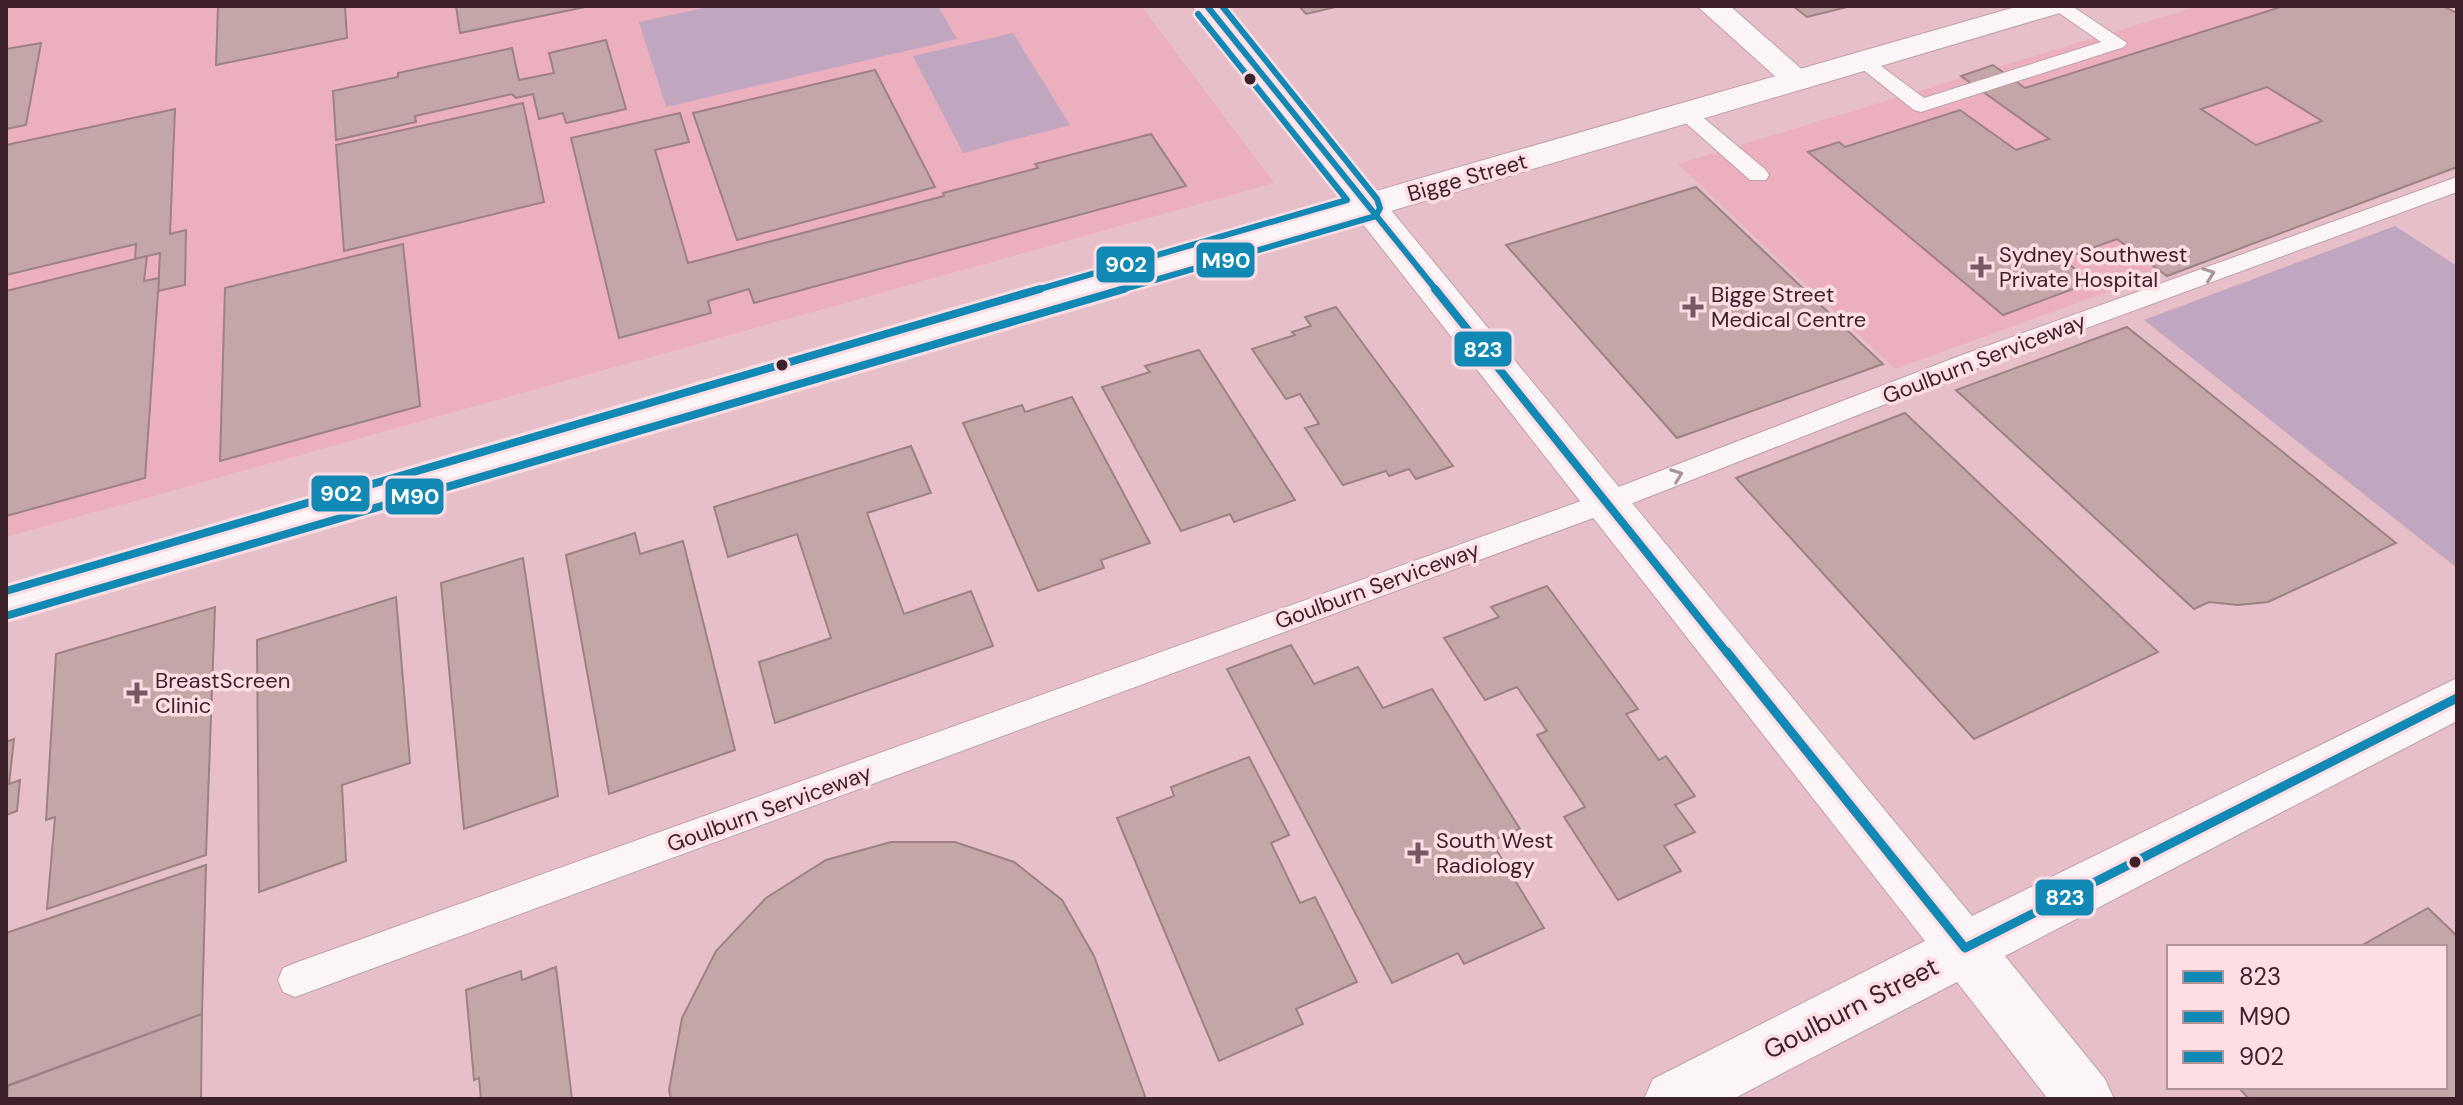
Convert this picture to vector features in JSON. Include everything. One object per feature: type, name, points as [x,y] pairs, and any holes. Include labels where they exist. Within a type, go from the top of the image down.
[{"type":"street","points":[[1207,6],[2085,1099]]},
{"type":"street","points":[[1712,6],[1798,80]]},
{"type":"street","name":"Bigge Street","points":[[6,603],[2052,6]]},
{"type":"street","name":"Goulburn Street","points":[[1673,1099],[2457,698]]},
{"type":"lane","points":[[1862,61],[1921,106],[2117,43],[2059,6]]},
{"type":"lane","points":[[1686,113],[1758,175]]},
{"type":"lane","name":"Goulburn Serviceway","points":[[295,980],[1605,503],[1962,354],[2457,184]]},
{"type":"shaded area","points":[[6,6],[1141,6],[1274,183],[6,537]]},
{"type":"shaded area","points":[[713,6],[938,6],[957,39],[666,107],[639,22]]},
{"type":"shaded area","name":"Sydney Southwest Private Hospital","points":[[2199,6],[2443,6],[2457,13],[2457,165],[1895,369],[1678,164]]},
{"type":"shaded area","points":[[1013,33],[1070,125],[963,153],[913,56]]},
{"type":"shaded area","points":[[2395,226],[2457,266],[2457,568],[2144,320]]},
{"type":"building","points":[[218,6],[345,6],[347,38],[216,65]]},
{"type":"building","points":[[456,6],[590,6],[460,33]]},
{"type":"building","points":[[1299,6],[1340,6],[1306,14]]},
{"type":"building","points":[[1793,6],[1851,6],[1807,17]]},
{"type":"building","name":"Sydney Southwest Private Hospital","points":[[2284,6],[2443,6],[2457,13],[2457,167],[2167,276],[2117,239],[2062,259],[2092,282],[2003,315],[1808,152],[1839,142],[1845,147],[1960,110],[2016,150],[2049,139],[1961,76],[1993,65],[2025,88]],"holes":[[[2267,87],[2322,121],[2256,145],[2201,109]]]},
{"type":"building","points":[[606,40],[626,109],[566,123],[563,113],[539,119],[533,94],[516,98],[512,94],[415,116],[416,122],[336,140],[333,91],[512,48],[519,80],[554,73],[549,53]]},
{"type":"building","points":[[41,43],[26,125],[6,129],[6,49]]},
{"type":"building","points":[[875,70],[935,187],[737,240],[693,113]]},
{"type":"building","points":[[523,103],[544,202],[344,251],[336,145]]},
{"type":"building","points":[[175,109],[170,234],[186,230],[185,285],[158,291],[160,253],[135,259],[136,244],[6,275],[6,145]]},
{"type":"building","points":[[680,113],[689,142],[655,150],[688,263],[944,196],[943,193],[1038,168],[1035,164],[1151,134],[1186,186],[754,303],[749,289],[708,301],[711,313],[619,338],[571,138]]},
{"type":"building","points":[[1696,187],[1883,364],[1677,438],[1506,245]]},
{"type":"building","points":[[403,244],[420,406],[220,461],[225,288]]},
{"type":"building","points":[[147,256],[144,281],[159,278],[145,478],[6,516],[6,291]]},
{"type":"building","points":[[1336,307],[1453,466],[1416,479],[1409,469],[1389,476],[1386,471],[1343,485],[1305,428],[1319,424],[1300,394],[1286,399],[1252,349],[1295,335],[1292,332],[1311,326],[1305,317]]},
{"type":"building","points":[[2127,327],[2396,543],[2268,602],[2238,605],[2209,602],[2194,609],[1956,390]]},
{"type":"building","points":[[1199,350],[1295,500],[1234,522],[1230,514],[1181,531],[1102,387],[1150,372],[1145,366]]},
{"type":"building","points":[[1072,397],[1150,543],[1101,560],[1104,568],[1038,591],[963,423],[1022,405],[1025,412]]},
{"type":"building","points":[[1905,413],[2158,652],[1974,739],[1736,478]]},
{"type":"building","points":[[911,446],[931,493],[867,513],[904,614],[971,591],[993,646],[775,723],[759,662],[831,638],[797,534],[728,557],[714,507]]},
{"type":"building","points":[[635,533],[640,554],[683,541],[735,750],[609,794],[566,555]]},
{"type":"building","points":[[523,558],[558,796],[464,829],[441,583]]},
{"type":"building","points":[[1547,586],[1638,709],[1626,714],[1659,760],[1666,756],[1695,796],[1675,805],[1695,832],[1664,846],[1681,871],[1618,900],[1564,817],[1585,807],[1537,735],[1547,731],[1517,687],[1485,700],[1444,638],[1499,617],[1491,607]]},
{"type":"building","points":[[396,597],[410,763],[342,785],[346,861],[259,892],[257,640]]},
{"type":"building","points":[[215,607],[206,855],[47,909],[55,817],[46,820],[56,654]]},
{"type":"building","points":[[1291,645],[1314,684],[1358,667],[1383,708],[1432,689],[1520,829],[1491,841],[1544,928],[1464,964],[1458,953],[1392,983],[1227,669]]},
{"type":"building","points":[[14,739],[9,784],[20,780],[17,811],[6,815],[6,742]]},
{"type":"building","points":[[1249,757],[1289,835],[1271,843],[1300,903],[1315,897],[1357,982],[1296,1009],[1303,1024],[1219,1061],[1117,818],[1174,796],[1171,787]]},
{"type":"building","points":[[891,842],[955,842],[1014,862],[1062,900],[1094,956],[1146,1099],[671,1099],[669,1090],[682,1018],[716,951],[766,898],[826,860]]},
{"type":"building","points":[[206,865],[202,1014],[6,1086],[6,933]]},
{"type":"building","points":[[2428,908],[2457,936],[2457,1099],[2249,1099],[2240,1089],[2447,1089],[2447,945],[2363,945]]},
{"type":"building","points":[[556,967],[572,1099],[481,1099],[479,1078],[474,1080],[466,990],[521,971],[522,980]]},
{"type":"building","points":[[202,1014],[201,1099],[7,1099],[8,1086]]},
{"type":"transit line","name":"823","points":[[1207,6],[1965,948],[2457,698]]},
{"type":"transit line","name":"M90","points":[[9,615],[1376,216],[1380,208],[1377,199],[1222,6]]},
{"type":"transit line","name":"902","points":[[6,591],[1347,200],[1198,14]]},
{"type":"place","name":"Sydney Southwest Private Hospital","points":[[1981,267]]},
{"type":"place","name":"Bigge Street Medical Centre","points":[[1693,307]]},
{"type":"place","name":"BreastScreen Clinic","points":[[137,693]]},
{"type":"place","name":"South West Radiology","points":[[1418,853]]}]
